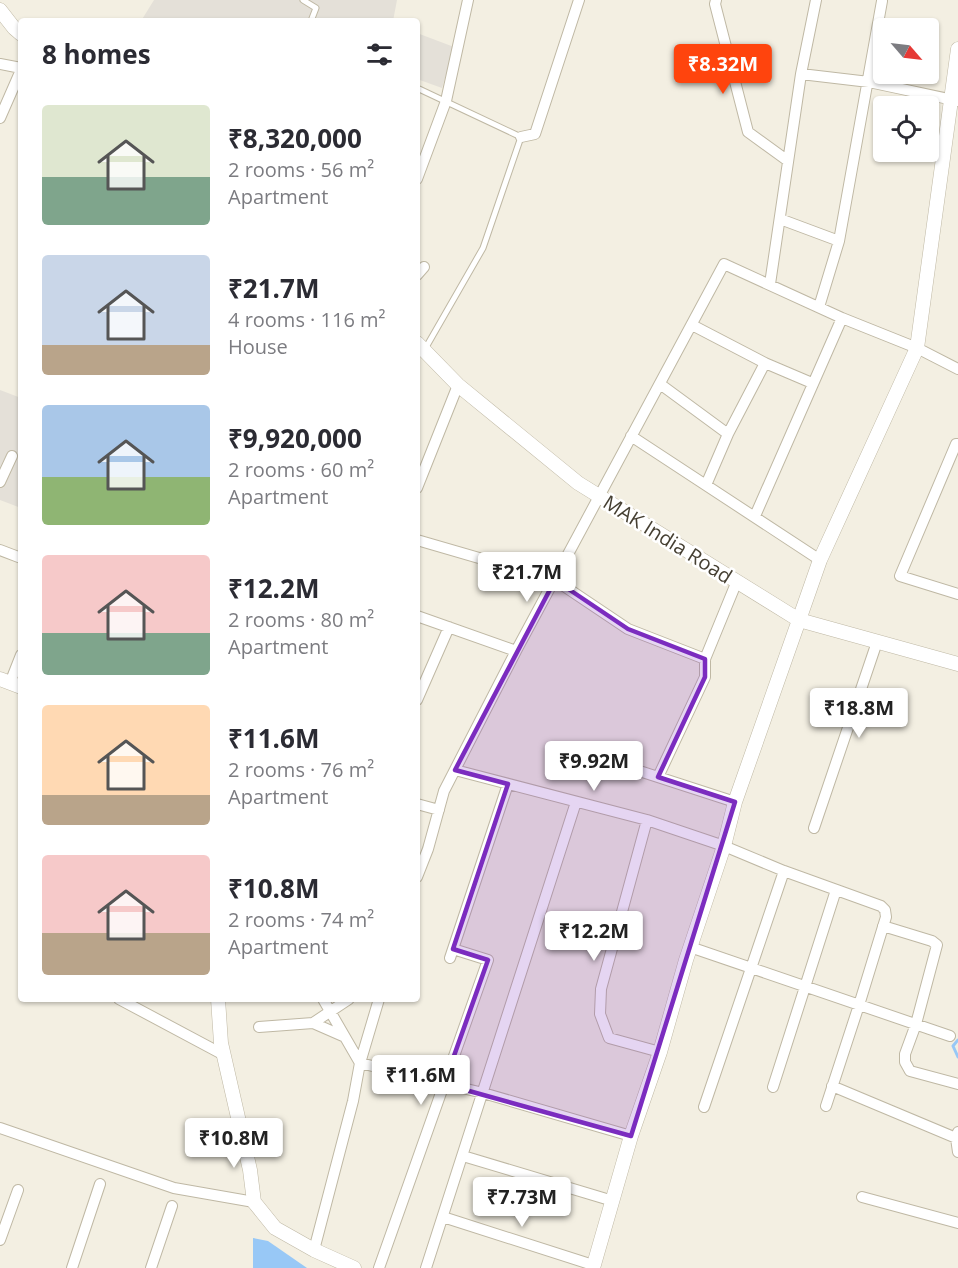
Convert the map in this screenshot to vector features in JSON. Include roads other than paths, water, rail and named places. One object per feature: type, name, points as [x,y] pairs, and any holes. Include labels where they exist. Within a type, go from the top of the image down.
[{"type":"street","points":[[420,171],[446,102],[468,0]]},
{"type":"street","points":[[521,137],[535,134],[579,0]]},
{"type":"street","points":[[716,0],[715,4],[748,132],[788,160]]},
{"type":"street","points":[[770,284],[801,74],[816,0]]},
{"type":"street","points":[[819,307],[839,241],[882,1]]},
{"type":"street","points":[[0,10],[18,31]]},
{"type":"street","points":[[443,1218],[593,1266],[631,1136],[660,1052],[690,947],[724,846],[735,802],[820,560],[916,348],[955,100],[958,49]]},
{"type":"street","points":[[0,64],[18,68]]},
{"type":"street","points":[[801,74],[868,82],[955,100]]},
{"type":"street","points":[[0,118],[18,76]]},
{"type":"street","points":[[780,219],[839,241]]},
{"type":"street","points":[[420,869],[444,791],[516,651],[724,264],[842,318],[916,348],[958,369]]},
{"type":"street","points":[[755,516],[842,318]]},
{"type":"street","points":[[692,325],[765,363],[812,383]]},
{"type":"street","name":"MAK India Road","points":[[421,346],[458,384],[578,483],[799,620],[958,664]]},
{"type":"street","points":[[706,485],[728,434],[765,363]]},
{"type":"street","points":[[422,459],[458,384]]},
{"type":"street","points":[[660,384],[728,434]]},
{"type":"street","points":[[632,436],[820,560]]},
{"type":"street","points":[[957,442],[900,576],[958,594]]},
{"type":"street","points":[[0,482],[12,456]]},
{"type":"street","points":[[420,541],[555,580],[628,629],[705,659]]},
{"type":"street","points":[[0,550],[18,557]]},
{"type":"street","points":[[658,777],[705,677],[705,659],[737,581]]},
{"type":"street","points":[[420,617],[516,651]]},
{"type":"street","points":[[420,693],[449,627]]},
{"type":"street","points":[[814,828],[877,642]]},
{"type":"street","points":[[10,683],[18,663]]},
{"type":"street","points":[[624,766],[735,802]]},
{"type":"street","points":[[455,770],[647,820],[724,846],[784,871],[881,906],[885,910],[883,926],[826,1106]]},
{"type":"street","points":[[380,1268],[488,960],[452,953],[508,784]]},
{"type":"street","points":[[426,1268],[576,802]]},
{"type":"street","points":[[420,805],[439,810]]},
{"type":"street","points":[[647,820],[601,989],[600,1014],[609,1038],[660,1052]]},
{"type":"street","points":[[704,1107],[784,871]]},
{"type":"street","points":[[773,1087],[836,890]]},
{"type":"street","points":[[883,926],[932,941],[937,945],[916,1024],[905,1054],[905,1062],[910,1071],[958,1084]]},
{"type":"street","points":[[690,947],[950,1036]]},
{"type":"street","points":[[125,1002],[224,1055]]},
{"type":"street","points":[[218,1002],[221,1042],[250,1170],[254,1202],[275,1228],[314,1250],[354,1268]]},
{"type":"street","points":[[325,1002],[360,1063],[483,1093],[631,1136]]},
{"type":"street","points":[[313,1023],[344,1002]]},
{"type":"street","points":[[314,1250],[353,1101],[360,1063],[378,1002]]},
{"type":"street","points":[[259,1027],[313,1023],[345,1037]]},
{"type":"street","points":[[832,1086],[957,1135],[958,1152]]},
{"type":"street","points":[[0,1128],[174,1188],[254,1202]]},
{"type":"street","points":[[463,1156],[613,1201]]},
{"type":"street","points":[[72,1268],[100,1184]]},
{"type":"street","points":[[0,1240],[18,1191]]},
{"type":"street","points":[[862,1197],[958,1223]]},
{"type":"street","points":[[151,1268],[172,1206]]},
{"type":"lane","points":[[303,0],[316,8],[312,18]]},
{"type":"lane","points":[[420,89],[521,137],[483,248],[421,346]]},
{"type":"water","points":[[253,1238],[268,1241],[307,1268],[253,1268]]},
{"type":"waterway","points":[[958,1040],[953,1046],[958,1057]]}]
